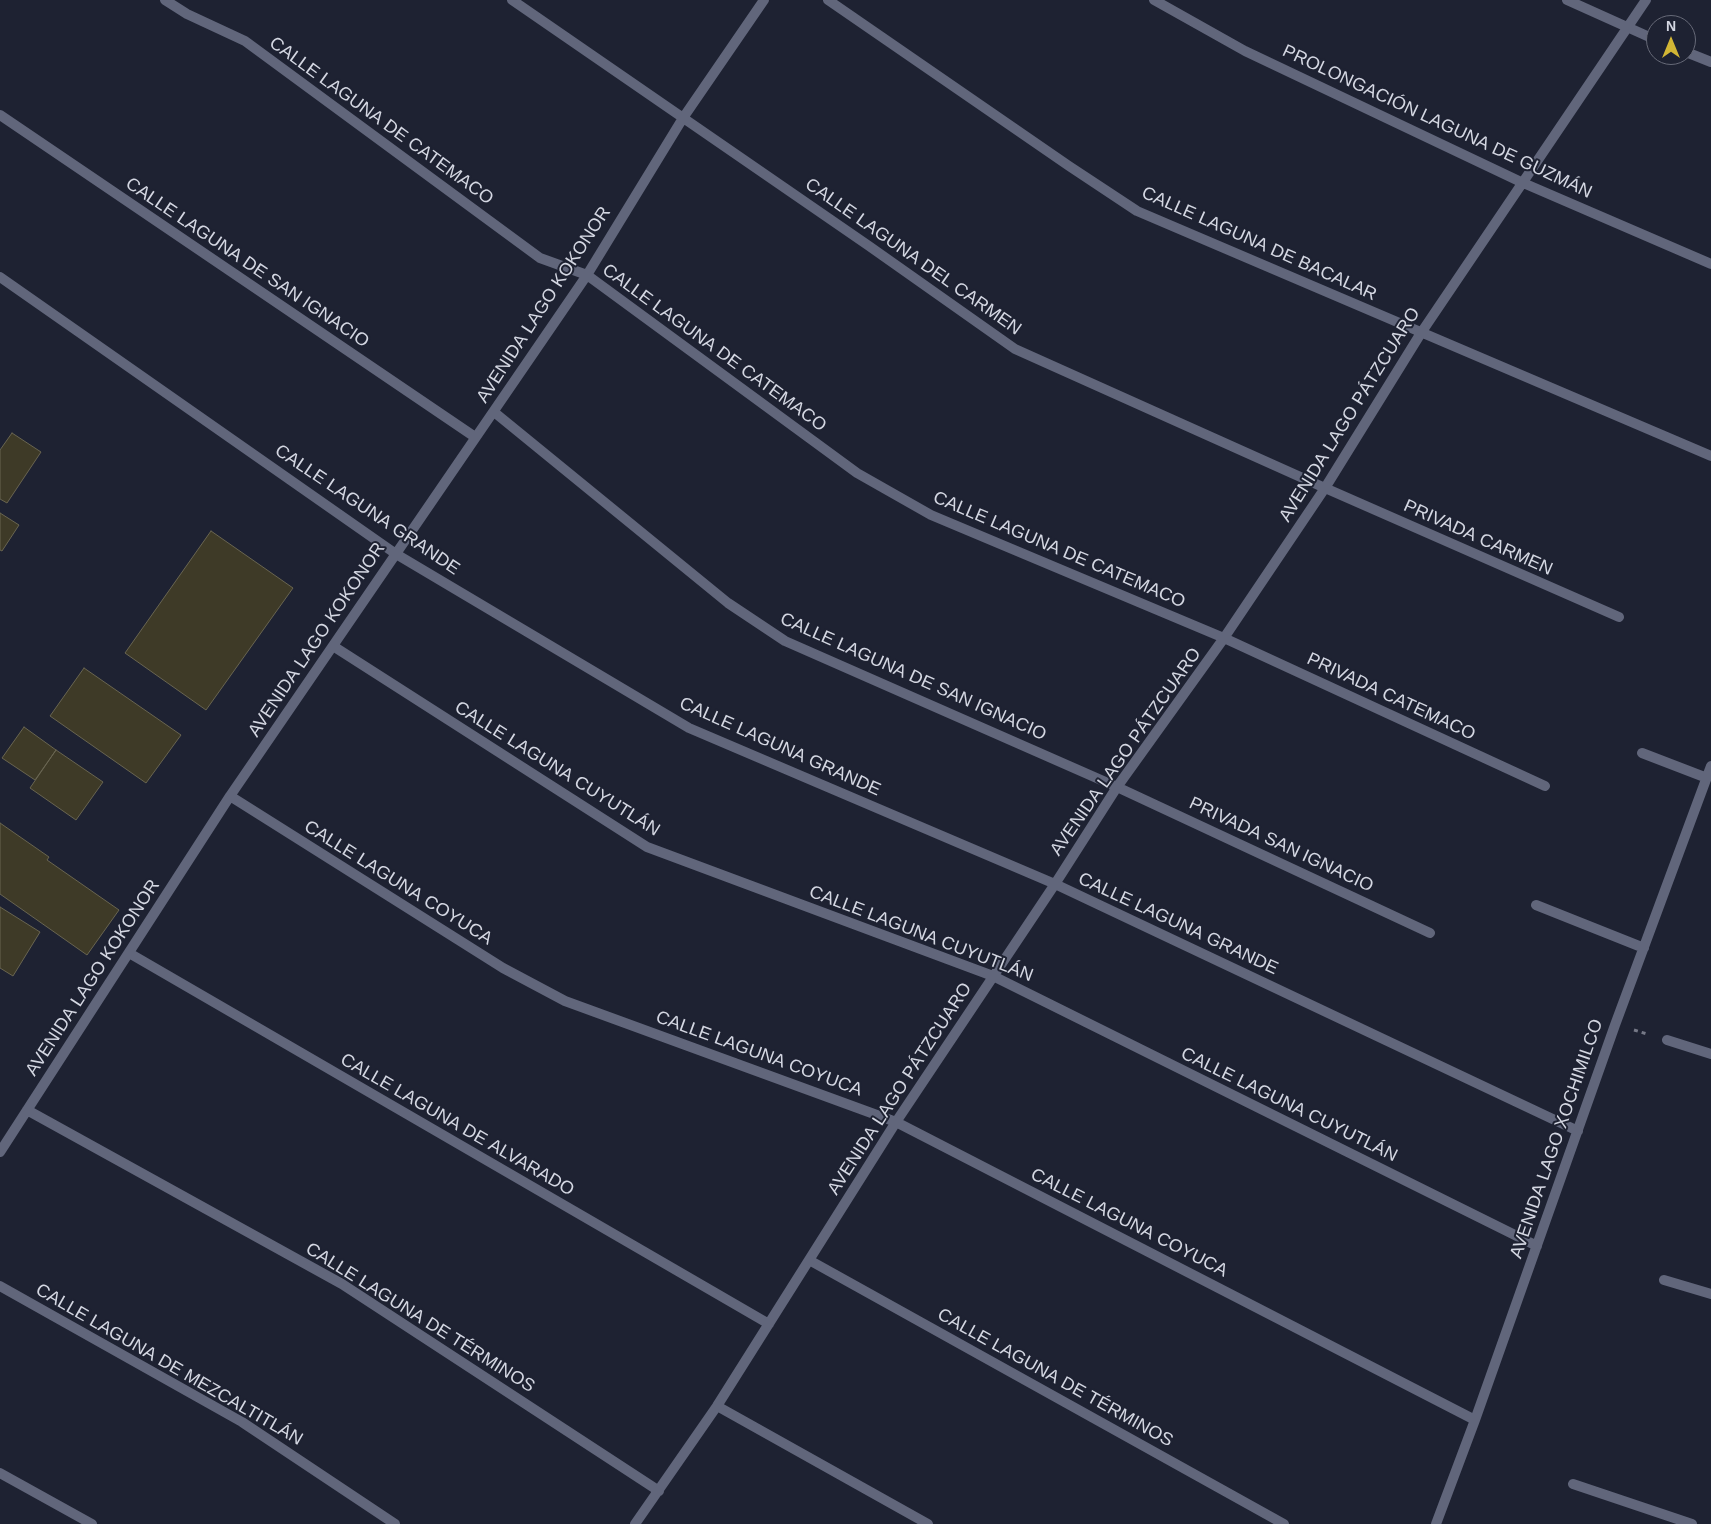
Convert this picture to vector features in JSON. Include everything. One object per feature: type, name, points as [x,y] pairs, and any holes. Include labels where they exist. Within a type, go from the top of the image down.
[{"type":"street","name":"CALLE LAGUNA DE CATEMACO","points":[[165,0],[187,14],[245,41],[540,258],[587,275],[849,468],[873,483],[931,515],[1224,638]]},
{"type":"street","name":"CALLE LAGUNA DEL CARMEN","points":[[512,0],[1015,349],[1325,488]]},
{"type":"street","name":"AVENIDA LAGO KOKONOR","points":[[0,1152],[230,796],[587,275],[683,118],[764,0]]},
{"type":"street","name":"CALLE LAGUNA DE BACALAR","points":[[828,0],[1069,166],[1138,211],[1711,456]]},
{"type":"street","name":"PROLONGACIÓN LAGUNA DE GUZMÁN","points":[[1154,0],[1245,51],[1521,182],[1711,264]]},
{"type":"street","points":[[1567,0],[1646,36]]},
{"type":"street","name":"AVENIDA LAGO PÁTZCUARO","points":[[635,1524],[717,1406],[896,1122],[1055,884],[1117,787],[1224,638],[1325,488],[1420,333],[1646,0]]},
{"type":"street","points":[[1696,56],[1711,62]]},
{"type":"street","name":"CALLE LAGUNA DE SAN IGNACIO","points":[[0,115],[475,437]]},
{"type":"street","name":"CALLE LAGUNA GRANDE","points":[[0,276],[396,554],[689,728],[1055,884],[1578,1131]]},
{"type":"street","name":"CALLE LAGUNA DE SAN IGNACIO","points":[[494,412],[728,603],[785,641],[1117,787]]},
{"type":"street","name":"PRIVADA CARMEN","points":[[1325,488],[1619,617]]},
{"type":"street","name":"PRIVADA CATEMACO","points":[[1224,638],[1545,786]]},
{"type":"street","name":"CALLE LAGUNA CUYUTLÁN","points":[[333,646],[647,847],[993,976],[1537,1246]]},
{"type":"street","points":[[1642,753],[1706,778]]},
{"type":"street","name":"AVENIDA LAGO XOCHIMILCO","points":[[1436,1524],[1476,1420],[1615,1025],[1711,766]]},
{"type":"street","name":"PRIVADA SAN IGNACIO","points":[[1117,787],[1430,933]]},
{"type":"street","name":"CALLE LAGUNA COYUCA","points":[[230,796],[503,968],[565,1001],[896,1122],[1476,1420]]},
{"type":"street","points":[[1536,905],[1644,948]]},
{"type":"street","name":"CALLE LAGUNA DE ALVARADO","points":[[129,953],[768,1324]]},
{"type":"street","points":[[1667,1040],[1711,1054]]},
{"type":"street","name":"CALLE LAGUNA DE TÉRMINOS","points":[[27,1110],[342,1284],[659,1491]]},
{"type":"street","name":"CALLE LAGUNA DE TÉRMINOS","points":[[809,1260],[1284,1524]]},
{"type":"street","points":[[1664,1280],[1711,1294]]},
{"type":"street","name":"CALLE LAGUNA DE MEZCALTITLÁN","points":[[0,1286],[242,1422],[395,1524]]},
{"type":"street","points":[[717,1406],[928,1524]]},
{"type":"street","points":[[0,1473],[92,1524]]},
{"type":"street","points":[[1573,1484],[1692,1524]]},
{"type":"path","points":[[1615,1025],[1667,1040]]},
{"type":"building","points":[[12,433],[41,452],[7,503],[0,499],[0,450]]},
{"type":"building","points":[[0,513],[19,525],[2,551],[0,550]]},
{"type":"building","points":[[211,531],[293,588],[206,710],[125,653]]},
{"type":"building","points":[[84,668],[181,735],[146,783],[50,716]]},
{"type":"building","points":[[24,727],[56,750],[35,780],[2,758]]},
{"type":"building","points":[[56,750],[103,782],[76,820],[30,788]]},
{"type":"building","points":[[0,823],[49,857],[47,860],[119,910],[87,955],[0,894]]},
{"type":"building","points":[[0,907],[40,932],[13,976],[0,968]]}]
